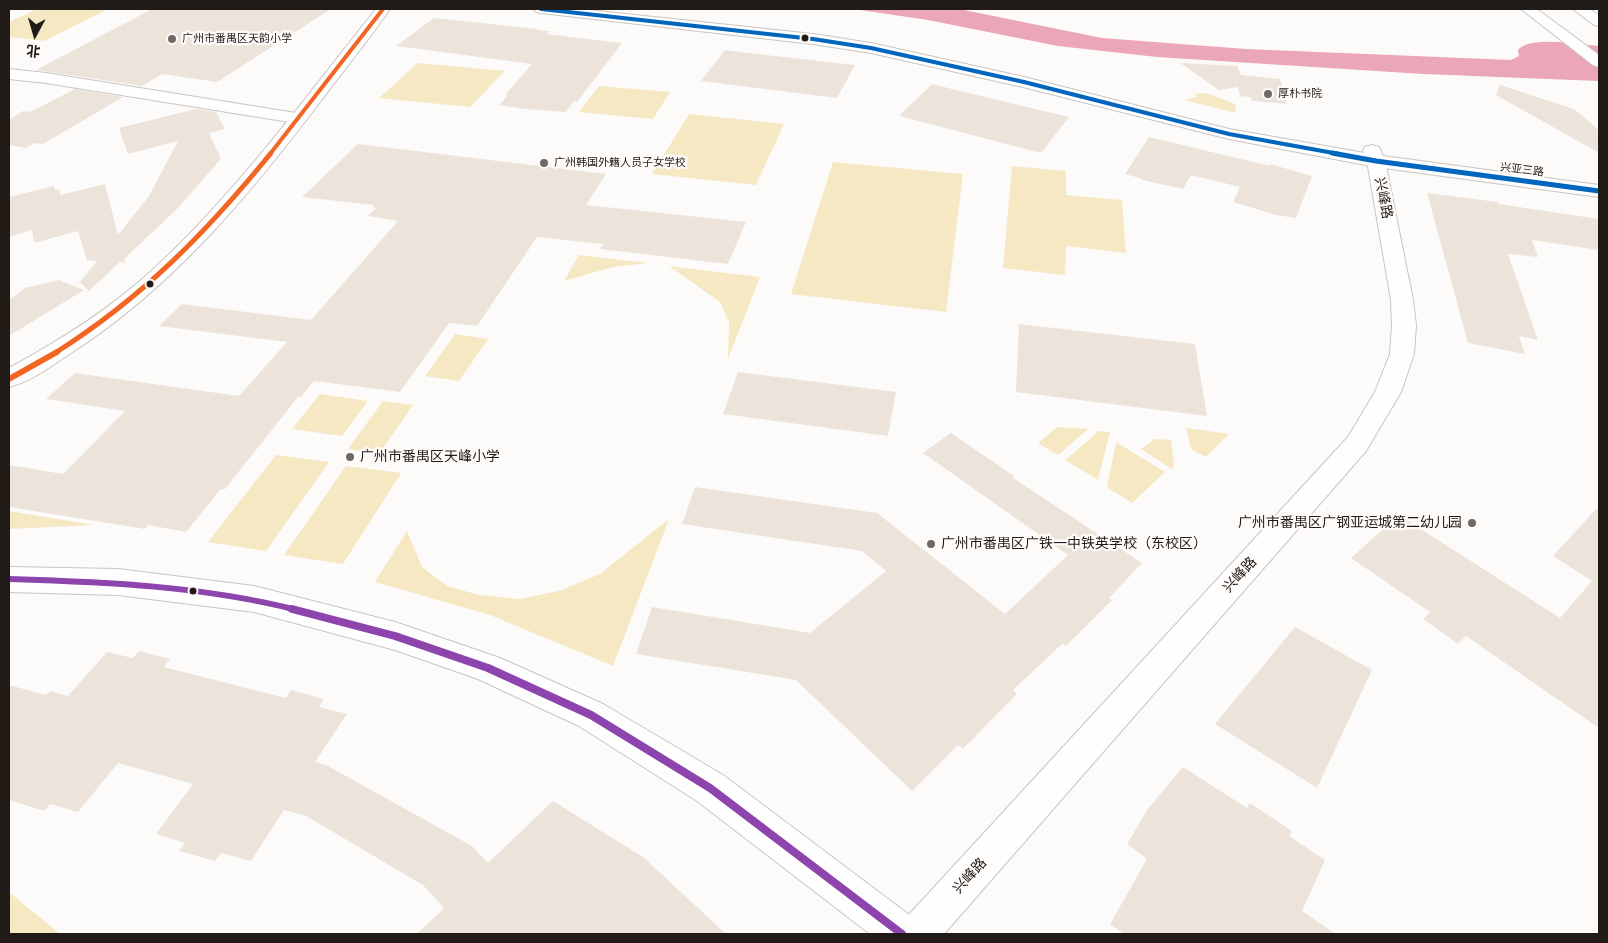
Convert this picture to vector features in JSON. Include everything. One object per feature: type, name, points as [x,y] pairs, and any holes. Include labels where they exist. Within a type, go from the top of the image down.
[{"type":"street","points":[[9,379],[79,338],[118,309],[167,268],[219,215],[383,9]]},
{"type":"street","name":"兴亚三路","points":[[541,9],[813,39],[871,48],[1024,82],[1229,134],[1599,191]]},
{"type":"street","name":"兴亚三路","points":[[589,9],[781,29],[917,52],[1200,119],[1374,156],[1599,178]]},
{"type":"street","points":[[1528,9],[1599,62]]},
{"type":"street","points":[[1580,9],[1599,22]]},
{"type":"street","points":[[9,74],[46,78],[296,118]]},
{"type":"street","name":"兴峰路","points":[[918,934],[1357,444],[1388,392],[1402,354],[1404,325],[1402,300],[1374,156]]},
{"type":"street","points":[[9,579],[118,582],[254,599],[395,636],[488,668],[591,715],[710,788],[902,934]]},
{"type":"shaded area","points":[[37,9],[108,9],[44,41],[9,37],[9,22]]},
{"type":"shaded area","points":[[853,9],[959,9],[1102,38],[1246,49],[1511,60],[1519,56],[1518,50],[1524,45],[1544,42],[1568,43],[1599,46],[1599,81],[1423,74],[1157,57],[1058,46],[928,20]]},
{"type":"shaded area","points":[[418,63],[505,71],[470,107],[379,98]]},
{"type":"shaded area","points":[[599,86],[670,92],[653,119],[579,112]]},
{"type":"shaded area","points":[[1207,93],[1235,104],[1236,113],[1184,100],[1197,97],[1194,94]]},
{"type":"shaded area","points":[[689,114],[784,124],[756,185],[652,174]]},
{"type":"shaded area","points":[[833,162],[963,174],[946,312],[791,294]]},
{"type":"shaded area","points":[[1012,166],[1066,171],[1066,195],[1122,200],[1126,253],[1066,246],[1065,275],[1003,268]]},
{"type":"shaded area","points":[[579,255],[648,263],[613,267],[564,281]]},
{"type":"shaded area","points":[[669,266],[760,277],[728,359],[729,322],[720,302]]},
{"type":"shaded area","points":[[455,334],[488,339],[459,381],[425,376]]},
{"type":"shaded area","points":[[320,394],[368,401],[342,436],[292,429]]},
{"type":"shaded area","points":[[383,401],[413,405],[379,454],[348,449]]},
{"type":"shaded area","points":[[1057,427],[1088,429],[1058,455],[1038,443]]},
{"type":"shaded area","points":[[1186,428],[1229,434],[1206,457],[1191,449]]},
{"type":"shaded area","points":[[1099,431],[1110,432],[1098,480],[1065,460]]},
{"type":"shaded area","points":[[1155,439],[1171,440],[1174,465],[1172,469],[1141,449]]},
{"type":"shaded area","points":[[1116,442],[1165,472],[1132,503],[1107,487]]},
{"type":"shaded area","points":[[276,455],[329,462],[266,551],[208,542]]},
{"type":"shaded area","points":[[346,466],[401,473],[343,564],[284,555]]},
{"type":"shaded area","points":[[9,511],[94,525],[9,529]]},
{"type":"shaded area","points":[[669,519],[613,666],[490,615],[375,582],[407,531],[422,567],[447,586],[479,595],[519,599],[559,591],[600,574]]},
{"type":"shaded area","points":[[9,892],[60,934],[9,934]]},
{"type":"building","points":[[152,9],[331,9],[217,82],[162,74],[142,86],[36,70]]},
{"type":"building","points":[[434,18],[538,29],[550,31],[546,34],[622,43],[577,102],[574,101],[566,112],[524,109],[499,105],[508,95],[505,95],[532,64],[396,46]]},
{"type":"building","points":[[725,50],[855,65],[837,98],[701,81]]},
{"type":"building","points":[[1180,63],[1237,66],[1241,75],[1280,79],[1287,104],[1252,101],[1251,97],[1240,96],[1238,87],[1219,90]]},
{"type":"building","points":[[932,84],[1069,117],[1041,153],[899,116]]},
{"type":"building","points":[[1500,85],[1574,109],[1599,130],[1599,153],[1496,95]]},
{"type":"building","points":[[75,89],[123,97],[43,144],[34,143],[26,148],[9,145],[9,120],[23,111],[30,112]]},
{"type":"building","points":[[196,109],[216,112],[225,129],[209,133],[221,159],[178,208],[124,259],[125,263],[120,262],[89,291],[80,282],[97,261],[87,260],[78,231],[34,243],[32,230],[9,237],[9,197],[54,186],[55,190],[59,189],[60,195],[105,184],[118,235],[149,196],[178,141],[128,154],[119,128]]},
{"type":"building","points":[[1149,137],[1270,166],[1270,164],[1312,176],[1296,218],[1276,215],[1233,202],[1240,187],[1191,175],[1183,189],[1142,180],[1125,174]]},
{"type":"building","points":[[358,144],[606,174],[586,205],[746,222],[728,264],[600,249],[603,244],[537,237],[477,326],[449,323],[400,392],[314,381],[301,397],[298,397],[225,489],[221,489],[186,532],[148,525],[145,529],[9,507],[9,465],[63,474],[125,411],[46,399],[75,373],[239,396],[287,342],[159,326],[182,304],[311,320],[398,221],[368,216],[376,208],[372,207],[374,205],[302,197]]},
{"type":"building","points":[[1427,193],[1498,202],[1499,204],[1599,219],[1599,250],[1532,240],[1538,257],[1508,254],[1538,340],[1519,336],[1525,354],[1468,343]]},
{"type":"building","points":[[59,280],[84,290],[9,336],[9,300],[25,288]]},
{"type":"building","points":[[1019,324],[1195,344],[1207,416],[1016,392]]},
{"type":"building","points":[[738,372],[896,392],[888,436],[723,414]]},
{"type":"building","points":[[951,433],[1014,476],[1013,478],[1142,563],[1109,598],[1112,600],[1066,646],[1063,643],[1013,690],[1017,694],[963,749],[958,745],[912,791],[796,680],[636,654],[652,607],[810,633],[886,571],[862,551],[682,524],[695,487],[877,513],[1005,614],[1068,555],[923,453]]},
{"type":"building","points":[[1599,506],[1599,728],[1466,636],[1458,644],[1423,619],[1430,612],[1351,558],[1399,515],[1560,618],[1592,581],[1553,556]]},
{"type":"building","points":[[1295,627],[1372,670],[1317,788],[1215,724]]},
{"type":"building","points":[[139,651],[170,659],[164,667],[286,698],[291,690],[324,699],[319,707],[347,714],[315,762],[328,766],[472,846],[488,863],[553,801],[643,857],[726,934],[417,934],[444,908],[423,885],[306,816],[284,810],[251,861],[221,853],[215,861],[179,851],[185,843],[156,834],[193,784],[118,763],[78,812],[50,804],[44,811],[9,800],[9,685],[46,695],[50,691],[68,696],[107,652],[133,658]]},
{"type":"building","points":[[1183,767],[1247,808],[1250,803],[1292,831],[1289,836],[1325,860],[1302,911],[1336,934],[1124,934],[1110,924],[1147,859],[1127,844],[1147,810]]},
{"type":"transit line","points":[[9,379],[54,354],[96,326],[157,278],[231,201],[383,9]]},
{"type":"transit line","points":[[541,9],[813,39],[871,48],[1024,82],[1229,134],[1376,161],[1599,191]]},
{"type":"transit line","points":[[9,579],[118,582],[254,599],[395,636],[488,668],[591,715],[710,788],[902,934]]},
{"type":"place","name":"广州市番禺区天韵小学","points":[[172,39]]},
{"type":"place","name":"厚朴书院","points":[[1268,94]]},
{"type":"place","name":"广州韩国外籍人员子女学校","points":[[544,163]]},
{"type":"place","name":"广州市番禺区天峰小学","points":[[350,457]]},
{"type":"place","name":"广州市番禺区广钢亚运城第二幼儿园","points":[[1472,523]]},
{"type":"place","name":"广州市番禺区广铁一中铁英学校（东校区）","points":[[931,544]]}]
